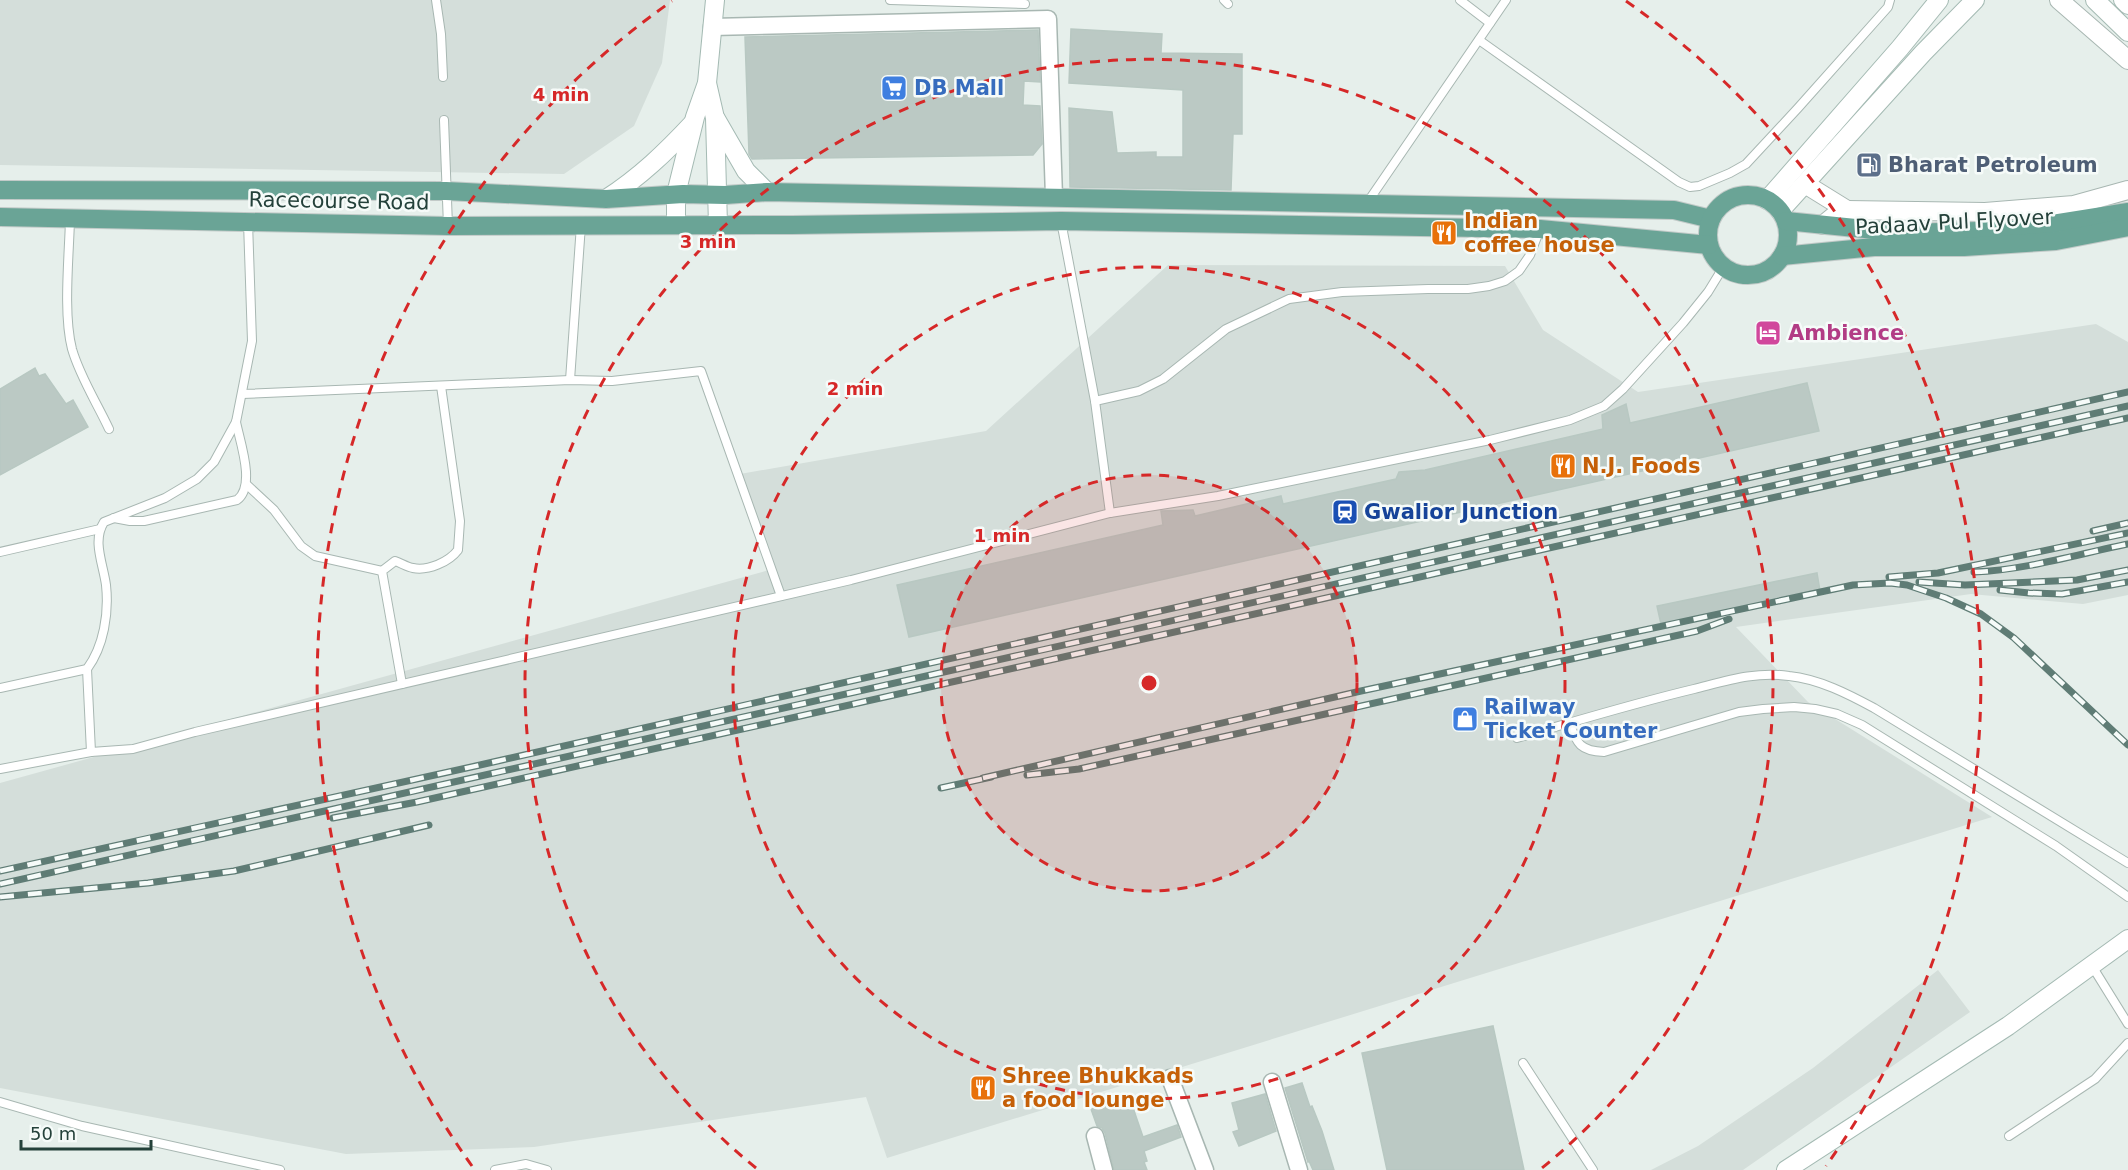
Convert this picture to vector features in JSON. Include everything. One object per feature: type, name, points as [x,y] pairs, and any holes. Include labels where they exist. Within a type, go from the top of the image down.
[{"type":"main road","points":[[676,225],[676,194],[693,123],[707,82],[714,0]]},
{"type":"main road","points":[[1778,211],[1900,48],[1939,0]]},
{"type":"main road","points":[[1778,211],[1923,52],[1975,0]]},
{"type":"main road","points":[[2059,0],[2128,60]]},
{"type":"main road","points":[[2095,0],[2128,32]]},
{"type":"main road","points":[[2123,0],[2128,5]]},
{"type":"main road","points":[[707,82],[715,118],[718,225]]},
{"type":"main road","points":[[715,118],[746,171],[767,192]]},
{"type":"main road","points":[[606,199],[655,163],[693,123]]},
{"type":"main road","points":[[1805,184],[1847,210]]},
{"type":"main road","name":"Racecourse Road","points":[[0,190],[447,191],[606,199],[676,194],[717,195],[767,192],[1674,210],[1711,219]]},
{"type":"main road","points":[[1823,225],[1834,216],[1847,210],[1985,212],[2074,205],[2128,190]]},
{"type":"main road","points":[[1755,195],[1778,211],[1787,238],[1782,256],[1773,266],[1762,272],[1749,275],[1735,273],[1715,257],[1709,245],[1708,232],[1711,219],[1718,208],[1735,197],[1755,195]]},
{"type":"main road","name":"Padaav Pul Flyover","points":[[1778,211],[1823,225],[1905,232],[2045,227],[2128,227]]},
{"type":"main road","name":"Padaav Pul Flyover","points":[[1782,256],[1874,247],[1964,247],[2056,241],[2128,212]]},
{"type":"main road","name":"Racecourse Road","points":[[0,217],[448,226],[1061,221],[1540,229],[1709,245]]},
{"type":"main road","points":[[1786,1170],[2008,1026],[2128,939]]},
{"type":"street","points":[[712,27],[1047,19],[1054,197]]},
{"type":"street","points":[[1170,1078],[1205,1170]]},
{"type":"street","points":[[1272,1082],[1299,1170]]},
{"type":"street","points":[[1095,1136],[1104,1170]]},
{"type":"lane","points":[[436,0],[441,34],[442,77]]},
{"type":"lane","points":[[890,0],[1025,4]]},
{"type":"lane","points":[[1460,0],[1491,23]]},
{"type":"lane","points":[[1367,203],[1506,0]]},
{"type":"lane","points":[[1479,40],[1678,182],[1690,187],[1699,186],[1746,164],[1887,7],[1890,0]]},
{"type":"lane","points":[[444,120],[448,226]]},
{"type":"lane","points":[[70,220],[68,324],[72,349],[80,372],[96,399],[109,429]]},
{"type":"lane","points":[[1061,221],[1095,401],[1110,513]]},
{"type":"lane","points":[[91,752],[87,669],[95,658],[106,621],[106,587],[97,540],[100,529],[104,522],[165,498],[197,479],[214,462],[236,422],[252,341],[248,222]]},
{"type":"lane","points":[[570,380],[581,225]]},
{"type":"lane","points":[[1095,401],[1139,392],[1163,379],[1226,328],[1289,299],[1342,292],[1468,289],[1505,281],[1519,271],[1530,255],[1540,229]]},
{"type":"lane","points":[[0,769],[91,752],[133,749],[195,732],[851,580],[1110,513],[1218,496],[1479,442],[1570,420],[1604,406],[1623,389],[1683,323],[1708,292],[1724,266]]},
{"type":"lane","points":[[242,394],[570,380],[612,381],[701,371],[781,596]]},
{"type":"lane","points":[[382,572],[395,561],[415,568],[432,566],[444,562],[458,550],[459,521],[441,387]]},
{"type":"lane","points":[[114,518],[144,521],[237,500],[242,496],[246,484],[236,422]]},
{"type":"lane","points":[[246,484],[273,510],[307,552],[315,556],[382,572]]},
{"type":"lane","points":[[0,552],[100,529]]},
{"type":"lane","points":[[382,572],[402,684]]},
{"type":"lane","points":[[0,688],[87,669]]},
{"type":"lane","points":[[1517,738],[1669,695],[1754,674],[1789,676],[1815,682],[1845,693],[1874,708],[2128,863]]},
{"type":"lane","points":[[1570,723],[1581,747],[1591,752],[1604,752],[1739,712],[1794,707],[1837,714],[1862,725],[2047,840],[2128,897]]},
{"type":"lane","points":[[2092,966],[2128,1024]]},
{"type":"lane","points":[[2009,1136],[2094,1079],[2128,1043]]},
{"type":"lane","points":[[1523,1063],[1593,1170]]},
{"type":"lane","points":[[0,1102],[82,1126],[280,1170]]},
{"type":"lane","points":[[495,1170],[526,1164],[548,1170]]},
{"type":"shaded area","points":[[0,0],[670,0],[662,63],[634,126],[564,174],[0,165]]},
{"type":"shaded area","points":[[1168,265],[1505,266],[1543,330],[1638,392],[2096,324],[2128,342],[2128,595],[2083,604],[1971,594],[1736,627],[1808,702],[1992,817],[887,1158],[866,1097],[534,1147],[346,1154],[0,1088],[0,783],[769,570],[740,474],[986,431]]},
{"type":"shaded area","points":[[1938,970],[1970,1012],[1743,1170],[1651,1170],[1698,1146],[1813,1068]]},
{"type":"building","points":[[1071,29],[1162,34],[1161,53],[1242,54],[1242,134],[1233,134],[1231,190],[1070,187],[1069,108],[1112,112],[1117,153],[1156,152],[1156,157],[1183,157],[1183,90],[1069,83]]},
{"type":"building","name":"DB Mall","points":[[1038,30],[1040,82],[1024,81],[1023,105],[1040,106],[1042,144],[1033,155],[752,159],[749,154],[745,37]]},
{"type":"building","points":[[35,368],[39,376],[45,374],[66,404],[73,400],[88,427],[0,475],[0,389]]},
{"type":"building","points":[[1807,383],[1819,431],[909,637],[897,585],[1163,525],[1161,511],[1193,510],[1195,516],[1281,496],[1283,504],[1396,479],[1399,472],[1425,470],[1603,429],[1602,415],[1626,404],[1630,423]]},
{"type":"building","points":[[1817,573],[1820,591],[1661,624],[1657,606]]},
{"type":"building","points":[[1493,1026],[1524,1170],[1387,1170],[1362,1053]]},
{"type":"building","points":[[1302,1083],[1310,1107],[1312,1106],[1322,1131],[1334,1170],[1313,1170],[1308,1162],[1285,1088]]},
{"type":"building","points":[[1265,1094],[1276,1131],[1239,1146],[1233,1132],[1239,1130],[1232,1103]]},
{"type":"building","points":[[1129,1096],[1143,1137],[1177,1125],[1181,1137],[1144,1151],[1147,1170],[1114,1170],[1105,1133],[1097,1126],[1091,1109]]},
{"type":"railway","points":[[0,871],[480,765],[2128,392]]},
{"type":"railway","points":[[0,884],[2128,406]]},
{"type":"railway","points":[[333,818],[417,802],[2128,418]]},
{"type":"railway","points":[[2093,531],[2128,523]]},
{"type":"railway","points":[[1889,577],[1938,573],[2128,533]]},
{"type":"railway","points":[[1974,572],[2032,565],[2128,544]]},
{"type":"railway","points":[[1919,582],[1965,585],[2077,580],[2128,570]]},
{"type":"railway","points":[[2000,590],[2062,594],[2128,582]]},
{"type":"railway","points":[[983,778],[1361,691],[1853,585],[1890,583],[1907,585],[1946,598],[1981,614],[2014,638],[2128,745]]},
{"type":"railway","points":[[1027,775],[1079,769],[1697,631],[1729,619]]},
{"type":"railway","points":[[941,788],[991,777]]},
{"type":"railway","points":[[0,897],[148,883],[234,871],[429,825]]},
{"type":"place","name":"DB Mall","points":[[894,88]]},
{"type":"place","name":"Bharat Petroleum","points":[[1869,165]]},
{"type":"place","name":"Indian coffee house","points":[[1444,233]]},
{"type":"place","name":"Ambience","points":[[1768,333]]},
{"type":"place","name":"N.J. Foods","points":[[1563,466]]},
{"type":"place","name":"Gwalior Junction","points":[[1345,512]]},
{"type":"place","name":"Railway Ticket Counter","points":[[1465,719]]},
{"type":"place","name":"Shree Bhukkads a food lounge","points":[[983,1088]]}]
